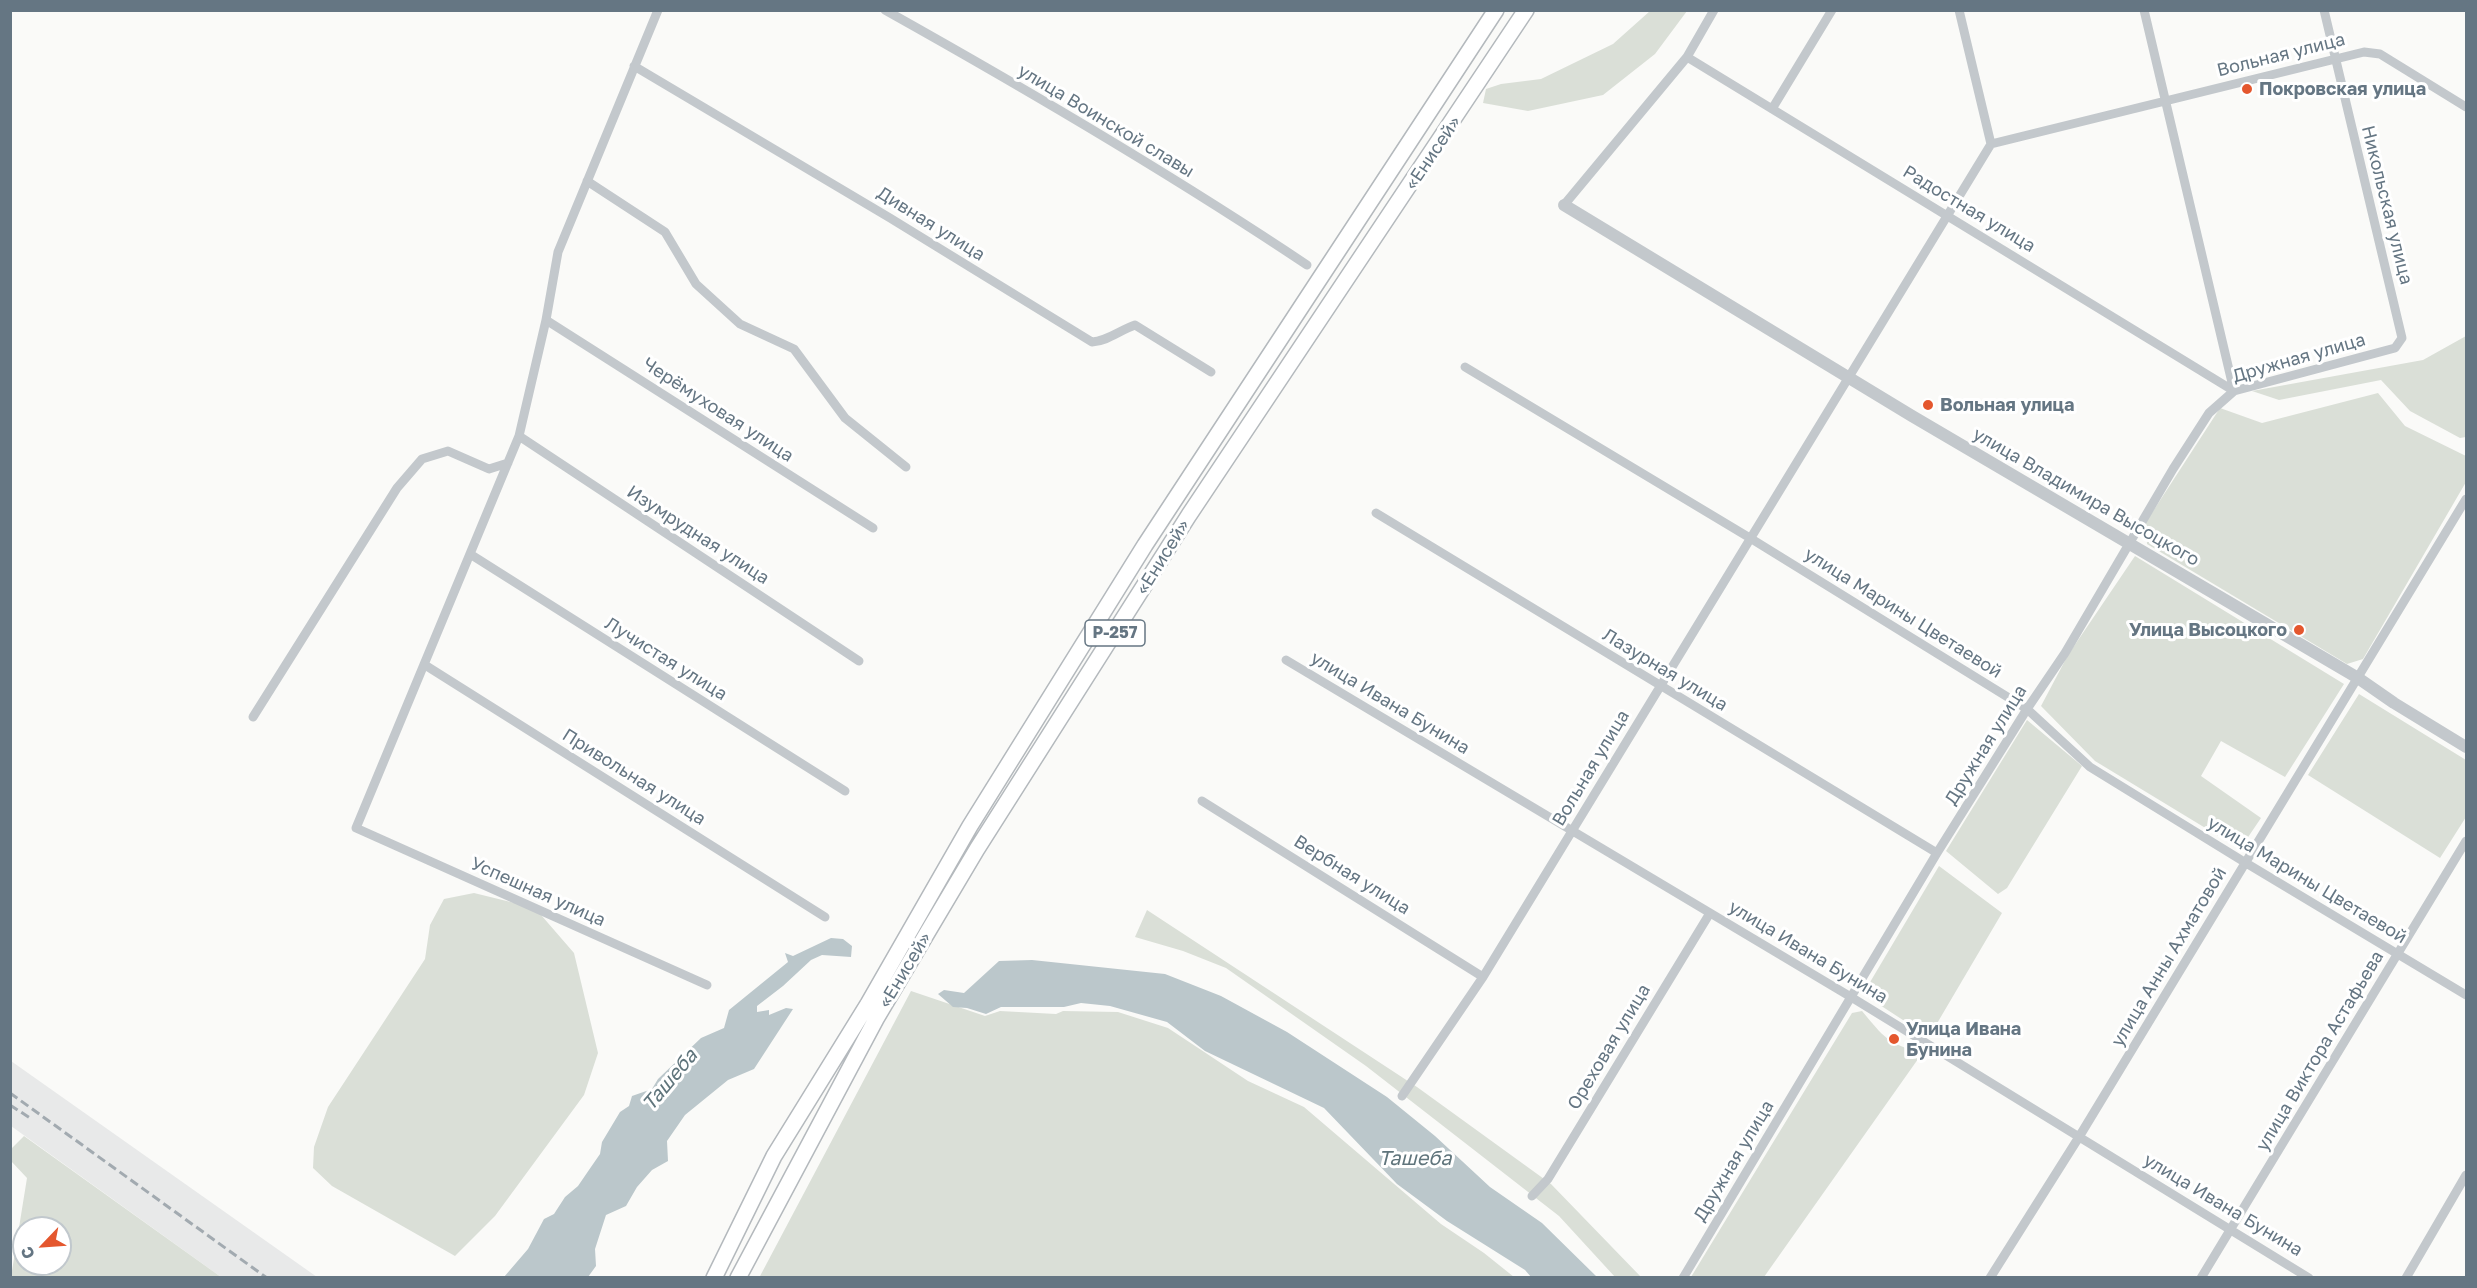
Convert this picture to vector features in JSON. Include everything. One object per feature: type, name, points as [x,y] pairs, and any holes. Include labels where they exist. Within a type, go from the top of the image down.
[{"type":"highway","name":"«Енисей»","points":[[714,1278],[774,1156],[868,1004],[970,826],[1145,545],[1496,10]]},
{"type":"highway","name":"«Енисей»","points":[[738,1278],[876,1019],[976,849],[1189,515],[1526,10]]},
{"type":"street","points":[[425,665],[519,436],[546,320],[558,252],[658,10]]},
{"type":"street","name":"улица Воинской славы","points":[[885,10],[1163,173],[1307,265]]},
{"type":"street","points":[[1564,205],[1687,57],[1714,10]]},
{"type":"street","points":[[1772,109],[1832,10]]},
{"type":"street","points":[[1959,10],[1991,144]]},
{"type":"street","points":[[2144,10],[2234,391]]},
{"type":"street","name":"Никольская улица","points":[[2324,10],[2402,338]]},
{"type":"street","name":"Вольная улица","points":[[1402,1096],[1483,977],[1991,144],[2335,57],[2364,52],[2380,54],[2466,106]]},
{"type":"street","name":"Радостная улица","points":[[1687,57],[2234,391]]},
{"type":"street","name":"Дивная улица","points":[[634,66],[890,218],[1092,342],[1103,342],[1120,330],[1135,325],[1211,372]]},
{"type":"street","points":[[587,181],[665,232],[696,284],[740,324],[794,350],[845,418],[906,467]]},
{"type":"street","name":"улица Владимира Высоцкого","points":[[1564,205],[1847,377],[2358,678],[2394,704],[2466,747]]},
{"type":"street","name":"Черёмуховая улица","points":[[546,320],[873,528]]},
{"type":"street","name":"Дружная улица","points":[[1683,1278],[1937,853],[2027,709],[2065,653],[2088,609],[2209,413],[2234,391],[2395,348],[2402,338]]},
{"type":"street","name":"улица Марины Цветаевой","points":[[1465,367],[1750,538],[2027,709],[2090,767],[2466,995]]},
{"type":"street","name":"Изумрудная улица","points":[[519,436],[859,661]]},
{"type":"street","points":[[253,717],[397,488],[422,459],[448,451],[489,469],[508,463]]},
{"type":"street","name":"улица Анны Ахматовой","points":[[1990,1278],[2079,1137],[2466,499]]},
{"type":"street","name":"Лазурная улица","points":[[1376,513],[1659,687],[1937,853]]},
{"type":"street","name":"Лучистая улица","points":[[470,554],[845,791]]},
{"type":"street","name":"улица Ивана Бунина","points":[[1286,660],[1851,997],[2309,1278]]},
{"type":"street","name":"Успешная улица","points":[[425,665],[356,828],[707,985]]},
{"type":"street","name":"Привольная улица","points":[[425,665],[825,916]]},
{"type":"street","name":"Вербная улица","points":[[1202,801],[1483,977]]},
{"type":"street","name":"улица Виктора Астафьева","points":[[2201,1278],[2466,841]]},
{"type":"street","name":"Ореховая улица","points":[[1532,1196],[1548,1179],[1710,913]]},
{"type":"street","points":[[2406,1278],[2466,1175]]},
{"type":"shaded area","points":[[1650,11],[1687,11],[1655,54],[1603,95],[1528,111],[1483,103],[1486,89],[1501,84],[1541,79],[1613,44]]},
{"type":"shaded area","points":[[2466,336],[2466,437],[2460,438],[2410,411],[2381,380],[2279,400],[2252,391],[2423,360]]},
{"type":"shaded area","points":[[2378,393],[2405,426],[2466,456],[2466,482],[2363,659],[2347,664],[2147,544],[2146,522],[2220,408],[2262,423]]},
{"type":"shaded area","points":[[2135,556],[2344,684],[2285,777],[2221,741],[2201,776],[2261,818],[2240,849],[2095,761],[2041,706],[2068,655]]},
{"type":"shaded area","points":[[2359,694],[2466,760],[2466,817],[2440,858],[2308,775]]},
{"type":"shaded area","points":[[2027,720],[2082,766],[2007,888],[1998,894],[1946,851]]},
{"type":"shaded area","points":[[1939,866],[2002,913],[1929,1037],[1863,994]]},
{"type":"shaded area","points":[[474,893],[535,908],[574,953],[598,1053],[584,1095],[495,1216],[455,1256],[332,1186],[313,1168],[314,1147],[328,1107],[425,959],[430,925],[444,899]]},
{"type":"shaded area","points":[[1147,910],[1417,1087],[1551,1184],[1641,1277],[1615,1277],[1559,1216],[1366,1066],[1226,968],[1183,951],[1135,937]]},
{"type":"shaded area","points":[[911,991],[985,1016],[1000,1011],[1056,1014],[1063,1011],[1118,1012],[1168,1028],[1248,1081],[1304,1107],[1441,1224],[1514,1277],[759,1278]]},
{"type":"shaded area","points":[[1862,1011],[1888,1039],[1902,1047],[1923,1052],[1764,1277],[1691,1277],[1852,1013]]},
{"type":"shaded area","points":[[11,1061],[317,1277],[221,1277],[11,1126]]},
{"type":"shaded area","points":[[24,1136],[221,1277],[11,1277],[12,1271],[12,1276],[72,1276],[72,1216],[21,1216],[27,1178],[11,1161],[11,1149]]},
{"type":"water","name":"Ташеба","points":[[831,938],[843,939],[852,946],[851,957],[822,955],[811,960],[757,1006],[757,1012],[769,1010],[769,1015],[786,1008],[793,1009],[754,1069],[728,1080],[685,1115],[667,1141],[668,1161],[652,1170],[637,1187],[626,1206],[606,1215],[595,1249],[596,1266],[588,1277],[504,1277],[528,1249],[544,1219],[554,1214],[565,1197],[578,1186],[600,1154],[602,1142],[620,1112],[629,1106],[632,1096],[652,1089],[658,1079],[701,1038],[724,1028],[729,1010],[788,962],[785,953],[793,956]]},
{"type":"water","name":"Ташеба","points":[[1032,960],[1165,974],[1221,996],[1287,1032],[1387,1097],[1435,1136],[1490,1187],[1542,1223],[1597,1277],[1531,1277],[1525,1270],[1447,1221],[1397,1184],[1324,1108],[1205,1051],[1167,1022],[1110,1006],[1081,1003],[1064,1007],[1001,1007],[986,1014],[967,1008],[953,1007],[938,994],[944,990],[964,993],[999,961]]},
{"type":"railway","points":[[10,1093],[267,1278]]},
{"type":"railway","points":[[10,1105],[30,1118]]},
{"type":"place","name":"Покровская улица","points":[[2247,89]]},
{"type":"place","name":"Вольная улица","points":[[1928,405]]},
{"type":"place","name":"Улица Высоцкого","points":[[2299,630]]},
{"type":"place","name":"Улица Ивана Бунина","points":[[1894,1039]]}]
